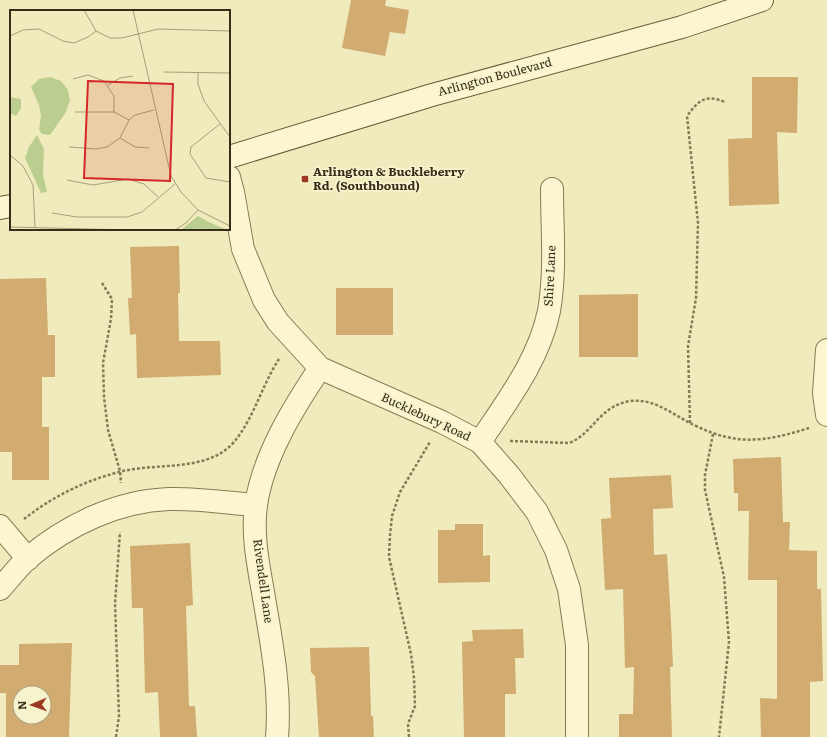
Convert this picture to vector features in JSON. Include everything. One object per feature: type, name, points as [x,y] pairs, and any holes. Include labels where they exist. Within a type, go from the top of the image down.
[{"type":"street","name":"Arlington Boulevard","points":[[230,157],[432,95],[682,27],[762,0]]},
{"type":"street","name":"Bucklebury Road","points":[[230,182],[243,249],[253,277],[264,300],[296,342],[320,368],[442,422],[480,442],[509,475],[537,512],[556,550],[569,588],[576,645],[577,737]]},
{"type":"street","name":"Shire Lane","points":[[480,442],[530,364],[548,311],[551,286],[552,189]]},
{"type":"street","points":[[0,208],[10,206]]},
{"type":"street","points":[[821,421],[827,350]]},
{"type":"street","name":"Rivendell Lane","points":[[277,737],[275,669],[256,548],[256,505],[268,463],[276,442],[306,388],[320,368]]},
{"type":"street","points":[[0,589],[28,559],[59,534],[85,520],[121,508],[169,499],[256,505]]},
{"type":"street","points":[[3,530],[28,559]]},
{"type":"path","points":[[690,424],[688,346],[696,298],[698,223],[687,116],[697,102],[714,98],[725,102]]},
{"type":"path","points":[[102,283],[112,299],[112,319],[103,362],[104,398],[108,430],[120,471],[121,508],[115,604],[119,716],[116,737]]},
{"type":"path","points":[[3,530],[42,505],[87,482],[120,471],[158,465],[197,463],[212,459],[234,442],[246,423],[270,373],[281,357],[296,342]]},
{"type":"path","points":[[480,442],[569,442],[575,440],[585,432],[605,412],[621,403],[643,400],[653,403],[690,424],[713,434],[746,440],[779,438],[821,421]]},
{"type":"path","points":[[409,737],[408,724],[415,706],[412,654],[389,557],[391,523],[400,492],[442,422]]},
{"type":"path","points":[[713,434],[705,475],[705,490],[724,577],[729,642],[719,737]]},
{"type":"building","points":[[351,0],[386,0],[385,6],[409,10],[405,34],[390,32],[385,56],[342,48]]},
{"type":"building","points":[[752,77],[798,77],[797,133],[777,132],[779,204],[729,206],[728,139],[752,138]]},
{"type":"building","points":[[179,246],[179,341],[220,341],[221,375],[137,378],[136,334],[130,335],[128,298],[132,298],[130,247]]},
{"type":"building","points":[[46,278],[48,335],[55,335],[55,377],[42,377],[42,427],[49,427],[49,480],[12,480],[12,452],[0,452],[0,279]]},
{"type":"building","points":[[336,288],[393,288],[393,335],[336,335]]},
{"type":"building","points":[[638,294],[638,357],[579,357],[579,295]]},
{"type":"building","points":[[781,457],[783,522],[790,522],[789,550],[817,551],[817,589],[821,589],[823,681],[810,682],[810,737],[761,737],[760,698],[777,699],[777,580],[748,580],[749,511],[738,511],[738,493],[734,493],[733,459]]},
{"type":"building","points":[[671,475],[673,508],[653,509],[654,555],[667,554],[673,667],[670,667],[672,737],[619,737],[619,714],[633,714],[634,667],[625,668],[623,589],[605,590],[601,519],[611,518],[609,478]]},
{"type":"building","points":[[455,524],[483,524],[483,556],[490,555],[490,582],[438,583],[438,530],[455,530]]},
{"type":"building","points":[[190,543],[193,605],[186,606],[189,706],[195,706],[197,737],[160,737],[158,692],[145,693],[143,608],[132,608],[130,546]]},
{"type":"building","points":[[523,629],[524,658],[515,658],[516,694],[505,694],[505,737],[464,737],[462,642],[473,641],[472,630]]},
{"type":"building","points":[[72,643],[69,737],[6,737],[6,693],[0,693],[0,665],[19,665],[19,644]]},
{"type":"building","points":[[369,647],[371,716],[373,716],[374,737],[319,737],[315,676],[311,672],[310,648]]},
{"type":"place","name":"Arlington & Buckleberry Rd. (Southbound)","points":[[305,179]]}]
